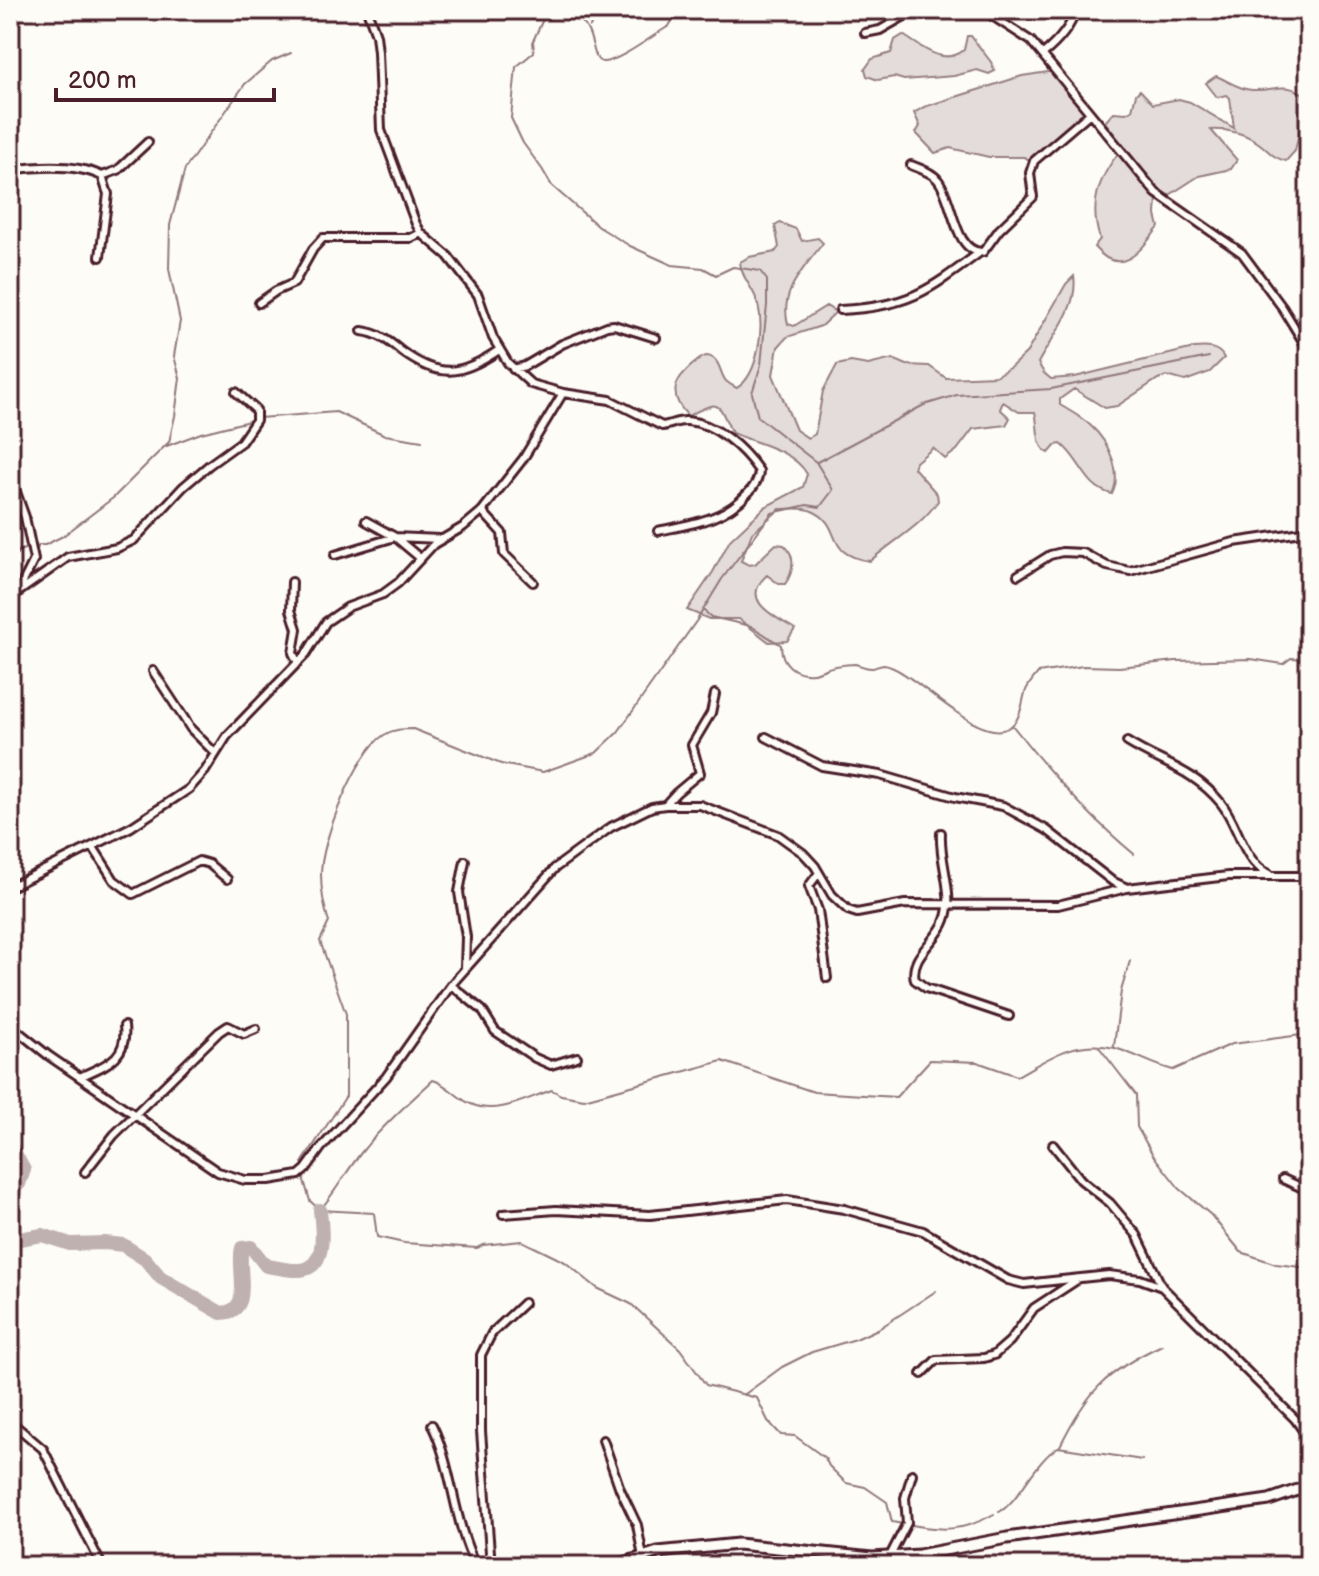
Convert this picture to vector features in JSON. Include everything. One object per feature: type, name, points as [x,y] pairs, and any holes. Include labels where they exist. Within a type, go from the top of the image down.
[{"type":"street","points":[[367,10],[378,52],[381,130],[421,233],[442,250],[478,295],[499,350],[513,369],[537,388],[610,400],[662,426],[682,421],[705,425],[740,449],[759,471],[757,481],[745,496],[716,518],[658,531]]},
{"type":"street","points":[[865,33],[880,30],[915,10]]},
{"type":"street","points":[[983,10],[1019,32],[1043,54],[1156,193],[1242,253],[1282,307],[1309,351]]},
{"type":"street","points":[[1043,54],[1061,37],[1076,10]]},
{"type":"street","points":[[840,310],[873,308],[917,296],[986,249],[999,230],[1033,197],[1030,173],[1034,161],[1090,113]]},
{"type":"street","points":[[10,170],[31,167],[76,169],[102,176],[118,170],[148,142]]},
{"type":"street","points":[[911,165],[938,179],[964,241],[971,250],[979,253]]},
{"type":"street","points":[[100,257],[108,194],[102,176]]},
{"type":"street","points":[[259,303],[294,283],[313,249],[323,238],[411,238],[421,233]]},
{"type":"street","points":[[513,369],[607,326],[614,325],[656,338]]},
{"type":"street","points":[[362,331],[382,337],[415,361],[442,372],[459,371],[499,350]]},
{"type":"street","points":[[13,596],[68,557],[117,548],[141,533],[183,487],[241,442],[256,420],[256,410],[236,392]]},
{"type":"street","points":[[10,887],[161,810],[189,789],[205,771],[227,736],[298,663],[326,622],[348,607],[383,594],[441,539],[463,527],[482,511],[523,459],[563,393]]},
{"type":"street","points":[[10,475],[25,517],[34,560],[13,596]]},
{"type":"street","points":[[482,511],[502,533],[504,554],[533,582]]},
{"type":"street","points":[[366,521],[395,537],[420,558]]},
{"type":"street","points":[[1018,575],[1050,555],[1062,552],[1083,553],[1107,566],[1130,571],[1234,542],[1309,531]]},
{"type":"street","points":[[335,555],[395,537],[441,539]]},
{"type":"street","points":[[292,582],[291,610],[297,629],[293,653],[298,663]]},
{"type":"street","points":[[153,671],[191,729],[215,753]]},
{"type":"street","points":[[665,805],[700,773],[692,745],[711,713],[715,694]]},
{"type":"street","points":[[766,737],[822,766],[880,775],[955,797],[1003,806],[1047,830],[1112,881],[1127,888]]},
{"type":"street","points":[[1127,742],[1193,776],[1221,803],[1254,862],[1276,877]]},
{"type":"street","points":[[10,1025],[80,1077],[227,1176],[269,1180],[299,1175],[386,1077],[451,985],[555,868],[571,853],[634,814],[665,805],[700,805],[778,835],[803,853],[832,895],[848,910],[857,913],[905,904],[1058,905],[1127,888],[1228,876],[1309,876]]},
{"type":"street","points":[[941,833],[940,850],[950,906],[943,926],[914,966],[915,980],[926,988],[1009,1016]]},
{"type":"street","points":[[93,847],[114,880],[133,894],[199,861],[209,864],[227,879]]},
{"type":"street","points":[[465,861],[459,892],[466,937],[465,969]]},
{"type":"street","points":[[818,874],[809,886],[818,910],[827,978]]},
{"type":"street","points":[[451,985],[476,1004],[495,1031],[535,1058],[551,1065],[577,1057]]},
{"type":"street","points":[[80,1077],[122,1051],[124,1026]]},
{"type":"street","points":[[85,1172],[135,1113],[222,1029],[228,1026],[244,1034],[256,1029]]},
{"type":"street","points":[[1053,1145],[1081,1180],[1110,1203],[1137,1235],[1162,1287],[1295,1419],[1309,1439]]},
{"type":"street","points":[[1283,1179],[1309,1191]]},
{"type":"street","points":[[503,1214],[556,1210],[650,1215],[767,1202],[798,1202],[844,1209],[923,1231],[1008,1280],[1024,1284],[1124,1276],[1162,1287]]},
{"type":"street","points":[[922,1374],[936,1360],[994,1355],[1010,1341],[1034,1308],[1080,1279]]},
{"type":"street","points":[[491,1566],[481,1431],[481,1355],[492,1333],[524,1303]]},
{"type":"street","points":[[10,1421],[43,1449],[102,1566]]},
{"type":"street","points":[[432,1425],[463,1536],[476,1566]]},
{"type":"street","points":[[603,1440],[620,1489],[637,1525],[643,1557]]},
{"type":"street","points":[[889,1558],[907,1523],[905,1498],[912,1474]]},
{"type":"street","points":[[615,1566],[686,1548],[738,1544],[889,1558],[912,1556],[962,1549],[1007,1538],[1269,1500],[1309,1486]]},
{"type":"street","points":[[906,1566],[912,1556]]},
{"type":"shaded area","points":[[903,35],[940,56],[956,55],[964,50],[967,36],[971,36],[995,71],[989,74],[977,70],[954,76],[904,80],[894,77],[878,80],[867,76],[865,69],[872,59],[891,53],[895,40]]},
{"type":"shaded area","points":[[1054,71],[1085,111],[1032,161],[1024,157],[989,157],[950,148],[935,153],[916,133],[920,126],[914,113],[924,107],[1022,76]]},
{"type":"shaded area","points":[[1216,76],[1247,89],[1286,88],[1300,92],[1309,97],[1309,123],[1300,129],[1295,151],[1286,161],[1247,136],[1211,130],[1237,160],[1231,169],[1199,176],[1168,196],[1163,195],[1105,122],[1114,112],[1132,110],[1140,90],[1153,104],[1179,99],[1190,102],[1234,128],[1230,98],[1227,95],[1217,97],[1206,83]]},
{"type":"shaded area","points":[[1119,152],[1157,196],[1159,227],[1130,258],[1113,261],[1094,247],[1100,239],[1095,215],[1101,182]]},
{"type":"shaded area","points":[[780,223],[796,229],[802,241],[818,238],[823,243],[790,291],[786,312],[788,324],[794,326],[826,306],[836,312],[821,326],[787,337],[778,347],[773,375],[796,430],[808,438],[815,434],[823,391],[837,365],[851,362],[868,365],[893,359],[907,365],[929,366],[946,378],[995,376],[1027,352],[1066,284],[1074,276],[1068,310],[1038,363],[1051,379],[1075,377],[1194,348],[1215,349],[1224,358],[1210,372],[1185,381],[1167,376],[1158,379],[1117,406],[1105,408],[1074,389],[1060,399],[1060,405],[1088,423],[1108,449],[1116,477],[1112,494],[1095,486],[1061,444],[1049,453],[1041,446],[1035,412],[1019,412],[1003,402],[1000,409],[1010,418],[1006,425],[973,429],[957,450],[945,459],[933,448],[916,462],[914,468],[937,494],[938,501],[915,526],[870,561],[845,552],[828,524],[812,511],[780,509],[752,533],[741,561],[755,564],[776,544],[784,545],[792,559],[792,569],[785,584],[779,584],[767,575],[756,593],[763,607],[795,629],[787,641],[769,642],[739,619],[709,619],[687,610],[730,540],[765,507],[803,487],[807,474],[783,453],[732,433],[718,406],[688,416],[677,401],[676,387],[683,375],[706,356],[715,360],[726,381],[737,388],[750,372],[758,350],[760,314],[740,262],[775,252],[779,247],[775,226]]},
{"type":"waterway","points":[[590,27],[598,10]]},
{"type":"waterway","points":[[302,1163],[346,1096],[346,1014],[320,941],[329,922],[321,874],[327,841],[342,799],[373,745],[391,732],[413,729],[501,764],[543,772],[596,753],[618,732],[722,579],[772,513],[807,505],[820,507],[833,490],[816,462],[758,417],[752,393],[761,365],[767,305],[767,280],[760,271],[733,267],[716,275],[703,268],[672,265],[630,246],[599,227],[552,186],[523,143],[511,118],[516,67],[534,52],[533,41],[544,17],[566,14],[578,19],[589,33],[598,60],[603,62],[626,53],[669,26],[674,18],[673,10]]},
{"type":"waterway","points":[[1297,10],[1309,50]]},
{"type":"waterway","points":[[36,551],[39,545],[63,536],[113,498],[169,442],[180,378],[174,356],[180,321],[169,269],[170,225],[185,169],[245,84],[272,61],[291,53]]},
{"type":"waterway","points":[[817,462],[924,405],[957,395],[1051,389],[1209,357]]},
{"type":"waterway","points":[[259,418],[336,412],[385,435],[422,441]]},
{"type":"waterway","points":[[164,447],[201,433],[253,420]]},
{"type":"waterway","points":[[10,566],[19,551],[27,548]]},
{"type":"waterway","points":[[703,610],[711,617],[751,626],[781,645],[783,657],[795,670],[813,673],[848,664],[870,668],[884,665],[913,680],[969,721],[987,729],[1003,730],[1015,722],[1026,690],[1038,673],[1083,666],[1119,667],[1176,661],[1251,659],[1283,664],[1291,658],[1309,659]]},
{"type":"waterway","points":[[1012,725],[1070,793],[1134,854]]},
{"type":"waterway","points":[[1114,1046],[1121,991],[1130,961]]},
{"type":"waterway","points":[[320,1210],[373,1139],[433,1080],[471,1104],[491,1108],[552,1090],[584,1099],[722,1061],[814,1092],[896,1097],[930,1060],[977,1062],[1017,1076],[1063,1052],[1101,1046],[1122,1050],[1173,1070],[1232,1044],[1309,1034]]},
{"type":"waterway","points":[[1099,1047],[1136,1095],[1137,1127],[1153,1155],[1179,1188],[1211,1215],[1241,1252],[1276,1264],[1309,1268]]},
{"type":"waterway","points":[[10,1144],[24,1170],[19,1184],[10,1189]]},
{"type":"waterway","points":[[303,1177],[310,1201],[320,1210],[374,1213],[377,1237],[404,1243],[477,1248],[522,1241],[565,1262],[597,1288],[631,1304],[680,1349],[706,1385],[757,1398],[768,1421],[781,1435],[795,1436],[825,1458],[846,1483],[865,1487],[887,1502],[892,1522],[903,1524]]},
{"type":"waterway","points":[[10,1237],[14,1240],[42,1235],[70,1244],[123,1245],[145,1259],[161,1278],[221,1313],[231,1311],[241,1298],[242,1248],[251,1247],[266,1266],[299,1270],[315,1263],[321,1247],[320,1210]]},
{"type":"waterway","points":[[745,1394],[782,1367],[812,1352],[880,1328],[936,1291]]},
{"type":"waterway","points":[[1060,1446],[1079,1412],[1100,1385],[1126,1364],[1162,1345]]},
{"type":"waterway","points":[[999,1512],[1058,1447],[1142,1460]]},
{"type":"waterway","points":[[907,1524],[931,1528],[962,1527],[994,1514]]}]
